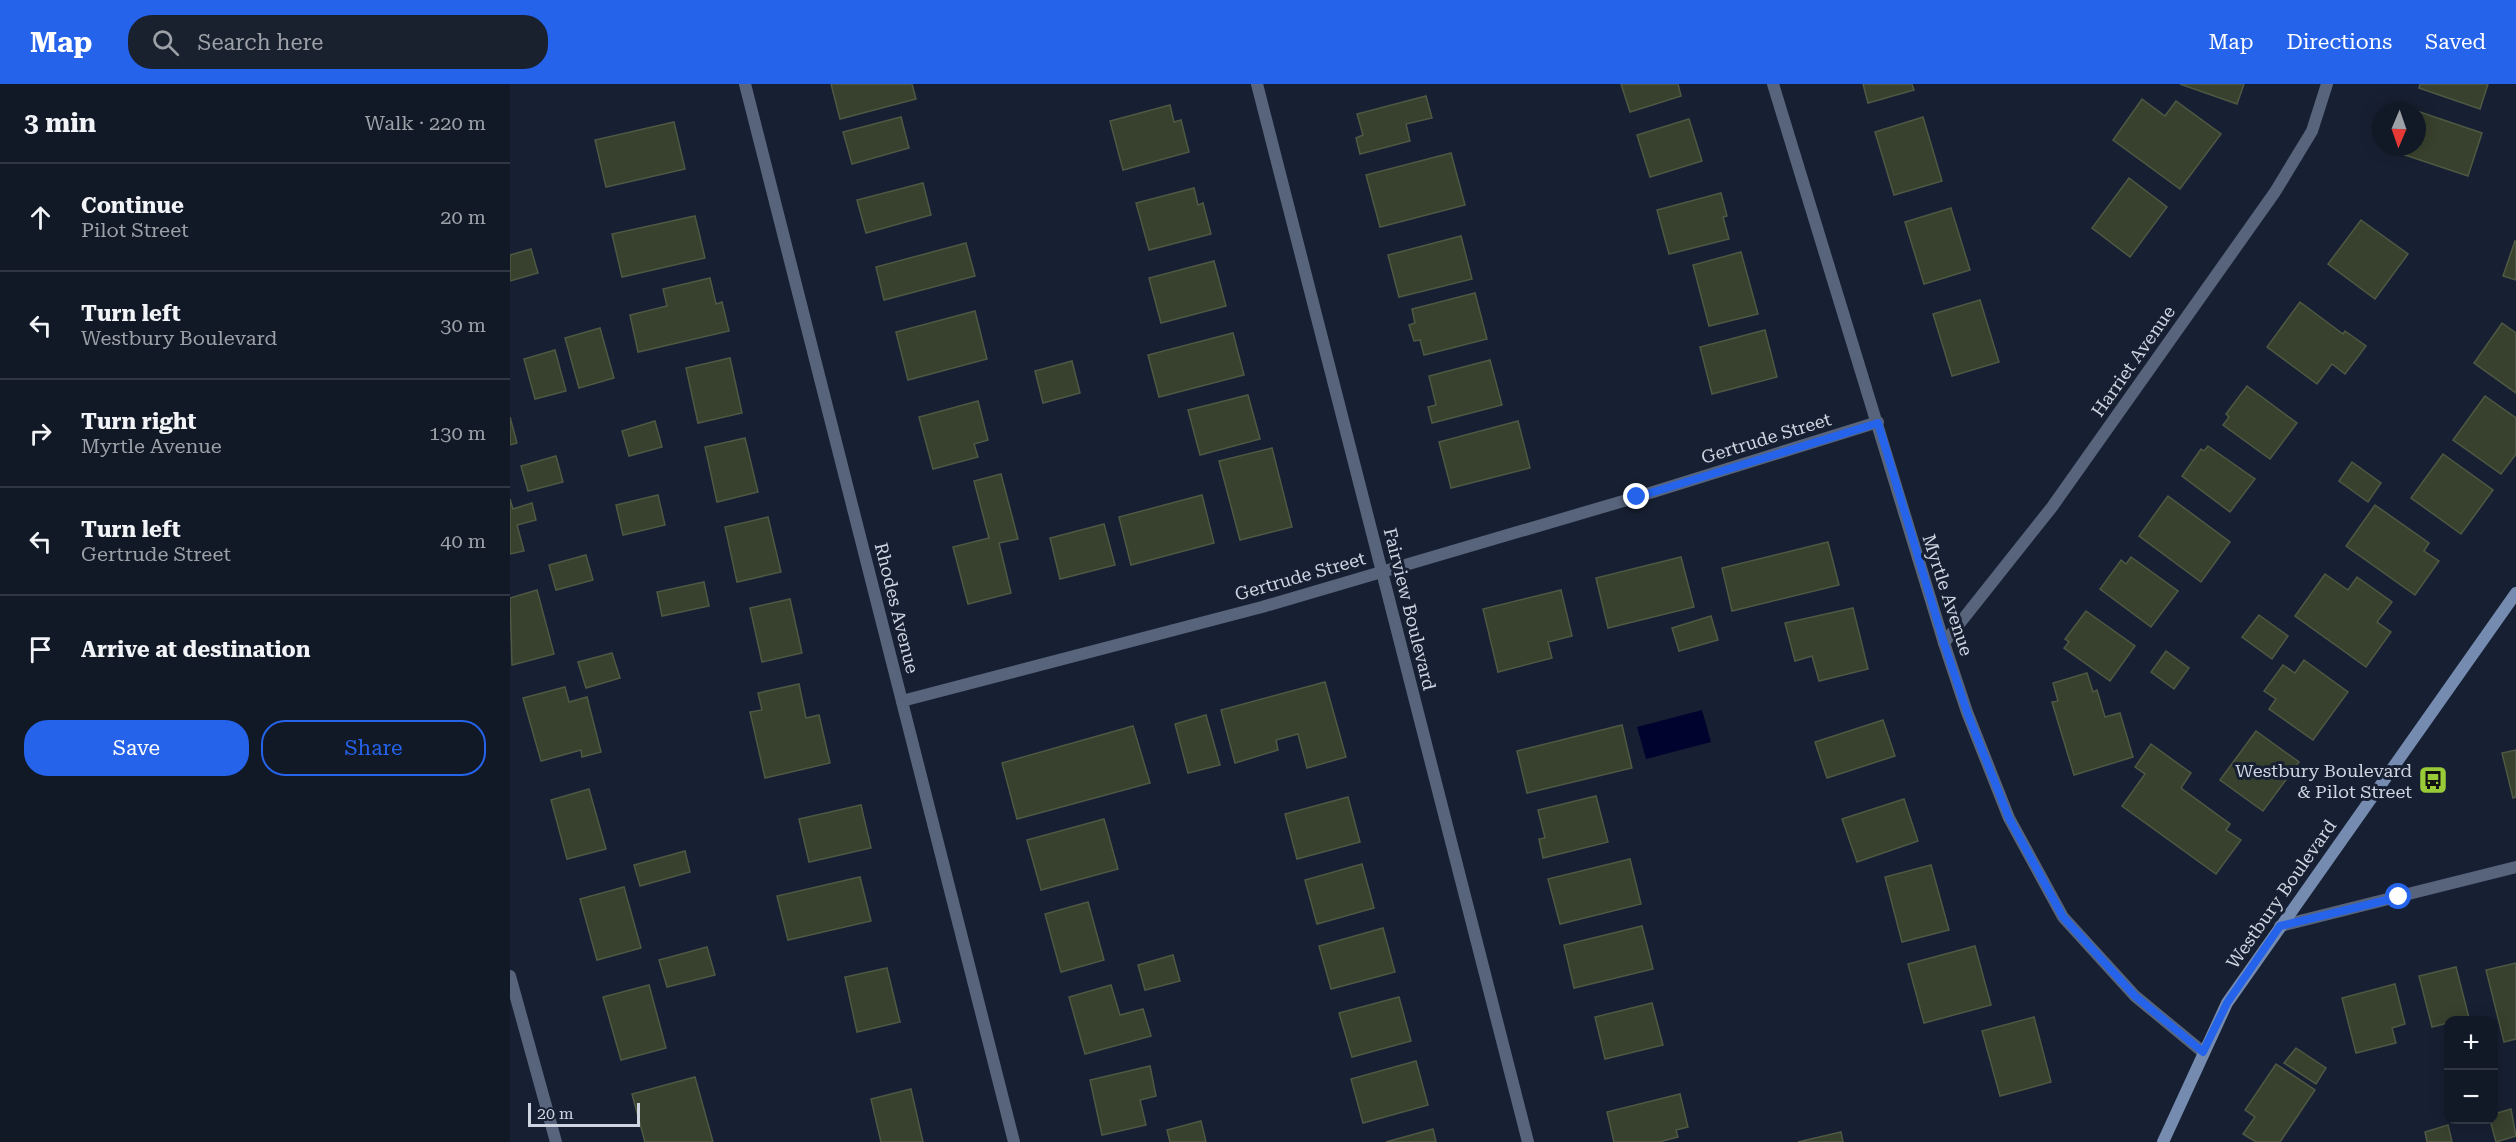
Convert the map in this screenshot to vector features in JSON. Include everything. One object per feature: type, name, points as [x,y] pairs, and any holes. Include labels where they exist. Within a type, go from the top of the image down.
[{"type":"street","name":"Rhodes Avenue","points":[[745,84],[1014,1142]]},
{"type":"street","name":"Fairview Boulevard","points":[[1257,84],[1528,1142]]},
{"type":"street","name":"Myrtle Avenue","points":[[1773,84],[1944,643],[1967,712],[2009,818],[2063,917],[2135,996],[2203,1052]]},
{"type":"street","name":"Harriet Avenue","points":[[1944,643],[2052,507],[2275,192],[2312,131],[2326,84]]},
{"type":"street","name":"Gertrude Street","points":[[902,701],[1262,607],[1637,497],[1878,423]]},
{"type":"street","name":"Westbury Boulevard","points":[[2163,1142],[2227,1003],[2516,593]]},
{"type":"street","points":[[2280,926],[2516,867]]},
{"type":"street","points":[[510,976],[556,1142]]},
{"type":"water","points":[[1702,710],[1711,742],[1646,759],[1637,727]]},
{"type":"building","points":[[831,84],[912,84],[916,99],[840,119]]},
{"type":"building","points":[[1621,84],[1678,84],[1681,96],[1630,112]]},
{"type":"building","points":[[1863,84],[1912,84],[1914,90],[1868,103]]},
{"type":"building","points":[[2180,84],[2244,84],[2237,104]]},
{"type":"building","points":[[2420,84],[2488,84],[2480,109],[2419,88]]},
{"type":"building","points":[[1426,96],[1432,118],[1406,124],[1410,141],[1360,154],[1356,138],[1363,135],[1357,114]]},
{"type":"building","points":[[2142,99],[2165,116],[2176,101],[2221,134],[2180,189],[2113,140]]},
{"type":"building","points":[[1170,105],[1174,122],[1181,120],[1189,152],[1123,170],[1110,121]]},
{"type":"building","points":[[2426,114],[2482,133],[2468,176],[2408,156],[2426,156]]},
{"type":"building","points":[[901,117],[909,148],[852,164],[843,132]]},
{"type":"building","points":[[1923,117],[1942,181],[1894,195],[1875,132]]},
{"type":"building","points":[[1689,119],[1702,161],[1650,177],[1637,135]]},
{"type":"building","points":[[674,122],[685,169],[606,187],[595,140]]},
{"type":"building","points":[[1451,153],[1465,205],[1380,227],[1366,175]]},
{"type":"building","points":[[2129,178],[2167,207],[2130,257],[2092,228]]},
{"type":"building","points":[[923,183],[931,215],[866,233],[857,200]]},
{"type":"building","points":[[1194,188],[1198,205],[1203,203],[1211,234],[1149,250],[1136,203]]},
{"type":"building","points":[[1721,193],[1727,216],[1723,217],[1729,239],[1669,254],[1657,210]]},
{"type":"building","points":[[1951,208],[1970,270],[1924,284],[1905,222]]},
{"type":"building","points":[[695,216],[705,258],[622,277],[612,234]]},
{"type":"building","points":[[2361,220],[2408,254],[2375,299],[2328,264]]},
{"type":"building","points":[[1461,236],[1472,279],[1399,297],[1388,255]]},
{"type":"building","points":[[2516,242],[2516,280],[2503,276]]},
{"type":"building","points":[[966,243],[975,276],[884,300],[876,267]]},
{"type":"building","points":[[531,249],[538,273],[510,281],[510,255]]},
{"type":"building","points":[[1741,252],[1758,314],[1709,326],[1693,265]]},
{"type":"building","points":[[1214,261],[1226,306],[1161,323],[1149,278]]},
{"type":"building","points":[[710,278],[716,304],[722,302],[729,331],[638,352],[630,315],[667,306],[663,289]]},
{"type":"building","points":[[1475,293],[1487,339],[1424,355],[1420,340],[1414,341],[1409,325],[1415,323],[1412,309]]},
{"type":"building","points":[[1980,300],[1999,362],[1952,376],[1933,314]]},
{"type":"building","points":[[2300,302],[2343,334],[2345,331],[2366,346],[2345,374],[2332,364],[2317,384],[2267,347]]},
{"type":"building","points":[[975,311],[987,359],[908,380],[896,332]]},
{"type":"building","points":[[2502,323],[2516,333],[2516,393],[2474,363]]},
{"type":"building","points":[[600,328],[614,378],[579,388],[565,338]]},
{"type":"building","points":[[1765,330],[1777,377],[1712,394],[1700,347]]},
{"type":"building","points":[[1233,333],[1244,375],[1159,397],[1148,355]]},
{"type":"building","points":[[555,350],[566,391],[535,399],[524,359]]},
{"type":"building","points":[[730,358],[742,413],[698,423],[686,368]]},
{"type":"building","points":[[1490,360],[1502,405],[1432,423],[1428,407],[1436,405],[1429,376]]},
{"type":"building","points":[[1072,361],[1080,393],[1043,403],[1035,371]]},
{"type":"building","points":[[2247,386],[2297,423],[2270,459],[2223,425],[2229,417],[2226,414]]},
{"type":"building","points":[[1248,395],[1260,439],[1200,455],[1188,410]]},
{"type":"building","points":[[2485,396],[2516,418],[2516,454],[2501,474],[2453,440]]},
{"type":"building","points":[[978,401],[988,440],[974,444],[978,457],[933,469],[919,417]]},
{"type":"building","points":[[510,417],[517,443],[510,445]]},
{"type":"building","points":[[655,421],[662,447],[629,456],[622,431]]},
{"type":"building","points":[[1518,421],[1530,468],[1451,488],[1439,442]]},
{"type":"building","points":[[745,438],[758,492],[717,502],[705,447]]},
{"type":"building","points":[[2208,446],[2255,479],[2230,512],[2182,476],[2201,449],[2204,451]]},
{"type":"building","points":[[1272,448],[1292,527],[1240,540],[1219,461]]},
{"type":"building","points":[[2443,454],[2493,490],[2461,534],[2411,498]]},
{"type":"building","points":[[556,456],[563,482],[528,491],[521,466]]},
{"type":"building","points":[[2352,462],[2381,483],[2368,502],[2339,481]]},
{"type":"building","points":[[1001,474],[1018,539],[999,543],[1011,593],[968,604],[953,547],[989,538],[974,481]]},
{"type":"building","points":[[658,495],[665,525],[623,535],[616,505]]},
{"type":"building","points":[[1202,495],[1214,543],[1131,565],[1119,517]]},
{"type":"building","points":[[2168,496],[2230,542],[2201,582],[2139,536]]},
{"type":"building","points":[[510,499],[513,509],[532,503],[536,520],[517,525],[524,551],[510,554]]},
{"type":"building","points":[[2375,505],[2429,543],[2424,551],[2439,561],[2415,595],[2346,546]]},
{"type":"building","points":[[768,517],[781,572],[737,582],[725,527]]},
{"type":"building","points":[[1104,524],[1115,565],[1060,579],[1050,538]]},
{"type":"building","points":[[1828,542],[1839,585],[1732,611],[1722,568]]},
{"type":"building","points":[[586,555],[593,580],[556,590],[549,565]]},
{"type":"building","points":[[1681,557],[1694,607],[1608,628],[1596,578]]},
{"type":"building","points":[[2131,557],[2178,591],[2151,627],[2100,589],[2121,560],[2126,564]]},
{"type":"building","points":[[2325,574],[2348,590],[2357,577],[2392,602],[2377,622],[2391,632],[2366,667],[2295,616]]},
{"type":"building","points":[[704,582],[709,606],[662,616],[657,592]]},
{"type":"building","points":[[537,590],[554,654],[512,665],[510,598]]},
{"type":"building","points":[[1561,590],[1572,636],[1548,642],[1552,658],[1498,672],[1483,609]]},
{"type":"building","points":[[790,599],[802,653],[762,662],[750,608]]},
{"type":"building","points":[[1853,608],[1868,669],[1819,681],[1812,656],[1795,661],[1785,623]]},
{"type":"building","points":[[2086,611],[2135,646],[2110,681],[2064,648],[2069,642],[2065,639]]},
{"type":"building","points":[[2259,615],[2288,636],[2272,659],[2242,637]]},
{"type":"building","points":[[1711,616],[1718,640],[1679,651],[1672,628]]},
{"type":"building","points":[[2166,651],[2189,668],[2174,689],[2151,672]]},
{"type":"building","points":[[612,653],[620,678],[586,688],[578,662]]},
{"type":"building","points":[[2304,660],[2348,692],[2313,740],[2269,709],[2276,699],[2264,691],[2283,665],[2295,673]]},
{"type":"building","points":[[2087,673],[2093,692],[2097,690],[2105,717],[2120,713],[2133,757],[2074,775],[2052,702],[2058,701],[2053,683]]},
{"type":"building","points":[[1325,682],[1346,757],[1307,768],[1298,734],[1276,740],[1278,750],[1235,763],[1221,710]]},
{"type":"building","points":[[799,684],[806,718],[819,715],[830,763],[765,778],[750,712],[762,710],[758,693]]},
{"type":"building","points":[[565,687],[569,702],[587,697],[601,752],[582,757],[581,750],[541,761],[523,698]]},
{"type":"building","points":[[1206,715],[1220,765],[1188,773],[1175,724]]},
{"type":"building","points":[[1883,720],[1895,756],[1827,778],[1815,742]]},
{"type":"building","points":[[1622,725],[1632,768],[1527,793],[1517,751]]},
{"type":"building","points":[[1133,726],[1150,783],[1017,819],[1002,763]]},
{"type":"building","points":[[2256,731],[2299,762],[2263,811],[2220,780]]},
{"type":"building","points":[[2151,744],[2191,773],[2181,788],[2230,824],[2226,830],[2241,840],[2216,874],[2122,806],[2145,774],[2135,767]]},
{"type":"building","points":[[2516,750],[2516,797],[2513,798],[2502,753]]},
{"type":"building","points":[[589,789],[606,849],[567,859],[551,800]]},
{"type":"building","points":[[1596,796],[1608,842],[1543,858],[1539,839],[1545,838],[1538,810]]},
{"type":"building","points":[[1348,797],[1360,842],[1297,859],[1285,814]]},
{"type":"building","points":[[1904,799],[1918,841],[1857,862],[1842,819]]},
{"type":"building","points":[[861,805],[871,848],[809,862],[799,819]]},
{"type":"building","points":[[1104,819],[1118,869],[1041,890],[1027,840]]},
{"type":"building","points":[[685,851],[690,872],[640,886],[634,865]]},
{"type":"building","points":[[1630,859],[1641,904],[1560,924],[1548,879]]},
{"type":"building","points":[[1362,864],[1374,908],[1317,924],[1305,880]]},
{"type":"building","points":[[1931,865],[1949,930],[1902,942],[1885,877]]},
{"type":"building","points":[[860,877],[871,921],[788,940],[777,896]]},
{"type":"building","points":[[624,887],[641,948],[597,960],[580,899]]},
{"type":"building","points":[[1088,902],[1104,960],[1061,972],[1045,914]]},
{"type":"building","points":[[1642,926],[1653,969],[1574,988],[1564,945]]},
{"type":"building","points":[[1383,928],[1395,972],[1331,989],[1319,946]]},
{"type":"building","points":[[1975,946],[1991,1005],[1924,1023],[1908,964]]},
{"type":"building","points":[[707,947],[715,975],[667,987],[659,960]]},
{"type":"building","points":[[1173,955],[1180,981],[1145,990],[1138,965]]},
{"type":"building","points":[[2516,963],[2516,1039],[2504,1042],[2486,970]]},
{"type":"building","points":[[2456,967],[2468,1016],[2444,1016],[2444,1024],[2432,1027],[2419,976]]},
{"type":"building","points":[[887,968],[900,1022],[857,1032],[845,977]]},
{"type":"building","points":[[2395,984],[2405,1024],[2392,1028],[2396,1043],[2356,1053],[2342,998]]},
{"type":"building","points":[[649,985],[666,1048],[621,1060],[603,997]]},
{"type":"building","points":[[1111,985],[1120,1015],[1143,1009],[1151,1036],[1085,1054],[1069,997]]},
{"type":"building","points":[[1399,997],[1411,1041],[1352,1057],[1339,1013]]},
{"type":"building","points":[[1652,1003],[1663,1045],[1605,1059],[1595,1017]]},
{"type":"building","points":[[2034,1017],[2051,1082],[2000,1096],[1982,1031]]},
{"type":"building","points":[[2296,1048],[2326,1068],[2316,1084],[2284,1063]]},
{"type":"building","points":[[1416,1061],[1428,1105],[1363,1123],[1351,1079]]},
{"type":"building","points":[[2276,1064],[2315,1090],[2280,1142],[2256,1142],[2243,1134],[2255,1117],[2245,1110]]},
{"type":"building","points":[[1150,1066],[1156,1096],[1140,1100],[1146,1125],[1102,1135],[1090,1080]]},
{"type":"building","points":[[695,1077],[713,1142],[645,1142],[632,1094]]},
{"type":"building","points":[[911,1089],[923,1142],[881,1142],[871,1099]]},
{"type":"building","points":[[1680,1094],[1688,1127],[1676,1130],[1678,1137],[1659,1142],[1614,1142],[1607,1112]]},
{"type":"building","points":[[2511,1109],[2516,1136],[2496,1142],[2491,1124],[2498,1124],[2498,1113]]},
{"type":"building","points":[[1201,1121],[1206,1142],[1170,1142],[1167,1130]]},
{"type":"building","points":[[2448,1125],[2452,1142],[2427,1142],[2425,1132]]},
{"type":"building","points":[[1433,1129],[1436,1142],[1386,1142]]},
{"type":"building","points":[[1841,1132],[1843,1142],[1798,1142]]},
{"type":"place","name":"Westbury Boulevard & Pilot Street","points":[[2433,780]]},
{"type":"route","points":[[1637,497],[1878,423],[1901,506],[1944,643],[1967,712],[2009,818],[2063,917],[2135,996],[2203,1052],[2227,1003],[2280,926],[2399,897]]}]
